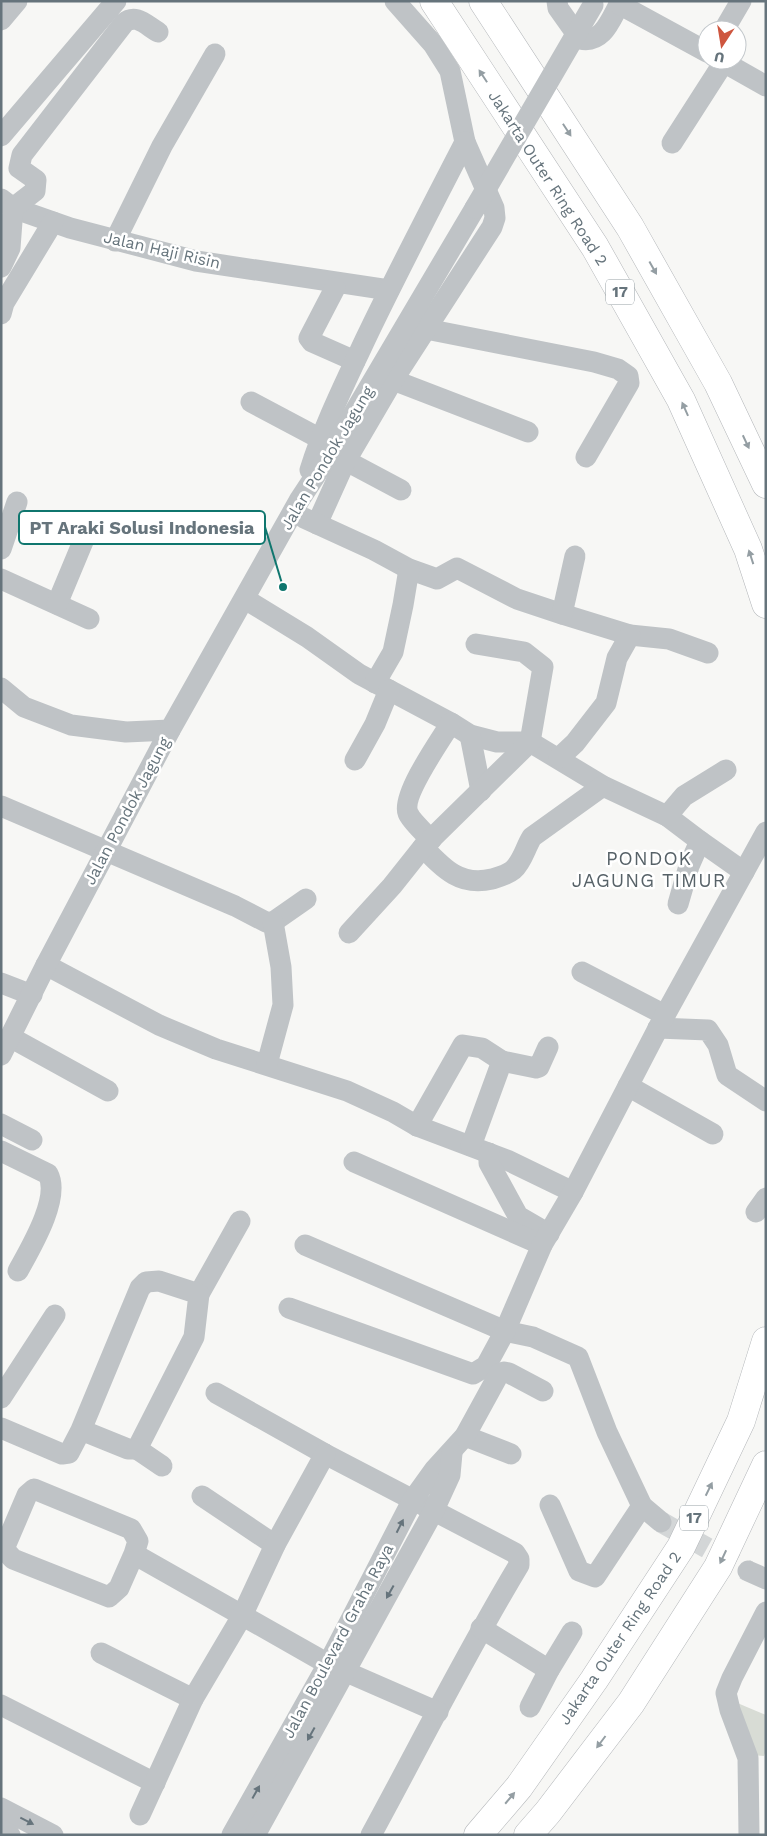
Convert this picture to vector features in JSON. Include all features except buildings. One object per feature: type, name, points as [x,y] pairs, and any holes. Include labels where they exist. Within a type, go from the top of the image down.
[{"type":"highway","name":"Jakarta Outer Ring Road 2","points":[[434,1],[595,247],[681,400],[748,549],[766,604]]},
{"type":"highway","name":"17","points":[[483,1],[630,227],[718,383],[766,484]]},
{"type":"highway","name":"Jakarta Outer Ring Road 2","points":[[478,1835],[518,1787],[594,1680],[680,1547],[741,1421],[766,1342]]},
{"type":"highway","points":[[528,1835],[548,1812],[631,1703],[718,1567],[766,1465]]},
{"type":"street","points":[[1,20],[17,1]]},
{"type":"street","points":[[4,132],[116,1]]},
{"type":"street","points":[[332,450],[393,380],[492,227],[495,218],[494,208],[465,142],[450,71],[433,44],[395,1]]},
{"type":"street","points":[[557,1],[558,8],[580,40],[589,41],[602,35],[620,3],[697,47]]},
{"type":"street","points":[[730,20],[741,1]]},
{"type":"street","name":"Jalan Pondok Jagung","points":[[6,1046],[46,965],[170,730],[297,506],[475,208],[594,3]]},
{"type":"street","points":[[1,267],[10,248],[7,204],[35,191],[36,180],[19,168],[22,156],[124,23],[129,19],[136,18],[158,32]]},
{"type":"street","points":[[115,240],[162,146],[215,54]]},
{"type":"street","points":[[672,143],[711,70]]},
{"type":"street","points":[[738,70],[766,86]]},
{"type":"street","points":[[317,524],[332,450],[355,361],[465,142]]},
{"type":"street","name":"Jalan Haji Risin","points":[[7,204],[53,222],[196,261],[389,290]]},
{"type":"street","points":[[1,314],[4,303],[53,222]]},
{"type":"street","points":[[335,288],[310,338],[312,342],[355,361]]},
{"type":"street","points":[[426,329],[594,362],[623,372],[628,376],[629,383],[586,457]]},
{"type":"street","points":[[393,380],[528,432]]},
{"type":"street","points":[[251,402],[400,490]]},
{"type":"street","points":[[1,549],[17,502]]},
{"type":"street","points":[[297,506],[317,524],[374,550],[409,569],[437,579],[457,568],[517,598],[562,614],[630,635],[669,639],[708,653]]},
{"type":"street","points":[[57,604],[87,532]]},
{"type":"street","points":[[562,614],[575,556]]},
{"type":"street","points":[[355,760],[375,724],[382,687],[393,652],[404,605],[409,569]]},
{"type":"street","points":[[1,579],[89,619]]},
{"type":"street","points":[[245,600],[308,638],[359,674],[470,735],[498,742],[530,742],[603,786],[667,816],[744,872]]},
{"type":"street","points":[[559,758],[575,743],[606,703],[617,658],[630,635]]},
{"type":"street","points":[[349,933],[392,886],[427,843],[530,742],[543,667],[524,652],[476,644]]},
{"type":"street","points":[[1,688],[24,707],[71,725],[126,732],[170,730]]},
{"type":"street","points":[[451,723],[414,783],[407,801],[408,813],[427,843],[450,873],[470,881],[504,875],[513,869],[525,854],[527,845],[532,837],[603,786]]},
{"type":"street","points":[[470,735],[481,791]]},
{"type":"street","points":[[667,816],[684,796],[726,770]]},
{"type":"street","points":[[1,806],[235,906],[266,922],[272,922],[306,899]]},
{"type":"street","points":[[289,1308],[473,1374],[486,1366],[505,1331],[546,1240],[661,1022],[766,832]]},
{"type":"street","points":[[678,904],[688,866],[700,841]]},
{"type":"street","points":[[267,1064],[283,1005],[281,967],[272,922]]},
{"type":"street","points":[[46,965],[158,1025],[216,1049],[347,1091],[393,1112],[416,1126],[507,1160],[573,1192]]},
{"type":"street","points":[[582,972],[661,1022],[708,1030],[718,1044],[727,1075],[766,1102]]},
{"type":"street","points":[[1,982],[32,995]]},
{"type":"street","points":[[416,1126],[463,1045],[482,1048],[502,1061],[536,1068],[539,1067],[548,1047]]},
{"type":"street","points":[[6,1046],[108,1091]]},
{"type":"street","points":[[502,1061],[480,1149],[518,1216],[546,1240]]},
{"type":"street","points":[[628,1086],[713,1134]]},
{"type":"street","points":[[1,1124],[32,1140]]},
{"type":"street","points":[[1,1151],[48,1174],[51,1179],[52,1187],[43,1226],[18,1271]]},
{"type":"street","points":[[354,1162],[546,1240]]},
{"type":"street","points":[[137,1450],[194,1337],[199,1294],[240,1221]]},
{"type":"street","points":[[305,1245],[505,1331],[533,1337],[578,1357],[607,1432],[642,1506],[661,1522]]},
{"type":"street","points":[[1,1428],[62,1454],[69,1453],[81,1430],[140,1288],[146,1282],[159,1281],[199,1294]]},
{"type":"street","points":[[1,1398],[56,1315]]},
{"type":"street","name":"Jalan Boulevard Graha Raya","points":[[254,1835],[337,1668],[412,1501],[435,1469],[452,1453],[465,1436],[499,1374],[509,1373],[543,1391]]},
{"type":"street","points":[[216,1393],[412,1501],[518,1556],[518,1565],[481,1628],[371,1835]]},
{"type":"street","points":[[81,1430],[128,1449],[137,1450],[162,1466]]},
{"type":"street","points":[[465,1436],[511,1454]]},
{"type":"street","name":"Jalan Boulevard Graha Raya","points":[[232,1835],[433,1512],[450,1475],[452,1453]]},
{"type":"street","points":[[140,1815],[193,1699],[242,1616],[275,1545],[325,1454]]},
{"type":"street","points":[[34,1489],[132,1529],[138,1541],[134,1554],[119,1588],[109,1597],[13,1559],[4,1549],[27,1495],[34,1489]]},
{"type":"street","points":[[202,1496],[275,1545]]},
{"type":"street","points":[[550,1505],[579,1571],[595,1577],[642,1506]]},
{"type":"street","points":[[134,1554],[337,1668],[438,1712]]},
{"type":"street","points":[[755,1833],[757,1759],[730,1710],[726,1693],[766,1612]]},
{"type":"street","points":[[481,1628],[549,1670]]},
{"type":"street","points":[[530,1707],[549,1670],[572,1632]]},
{"type":"street","points":[[101,1653],[193,1699]]},
{"type":"street","points":[[1,1705],[155,1783]]},
{"type":"street","points":[[1,1808],[53,1835]]},
{"type":"street","points":[[1,1830],[10,1835]]},
{"type":"shaded area","points":[[735,1702],[766,1715],[766,1750],[764,1756],[752,1755]]},
{"type":"tunnel","points":[[661,1522],[748,1571]]},
{"type":"place","name":"PT Araki Solusi Indonesia","points":[[283,587]]},
{"type":"district","name":"PONDOK JAGUNG TIMUR","points":[[649,869]]}]
